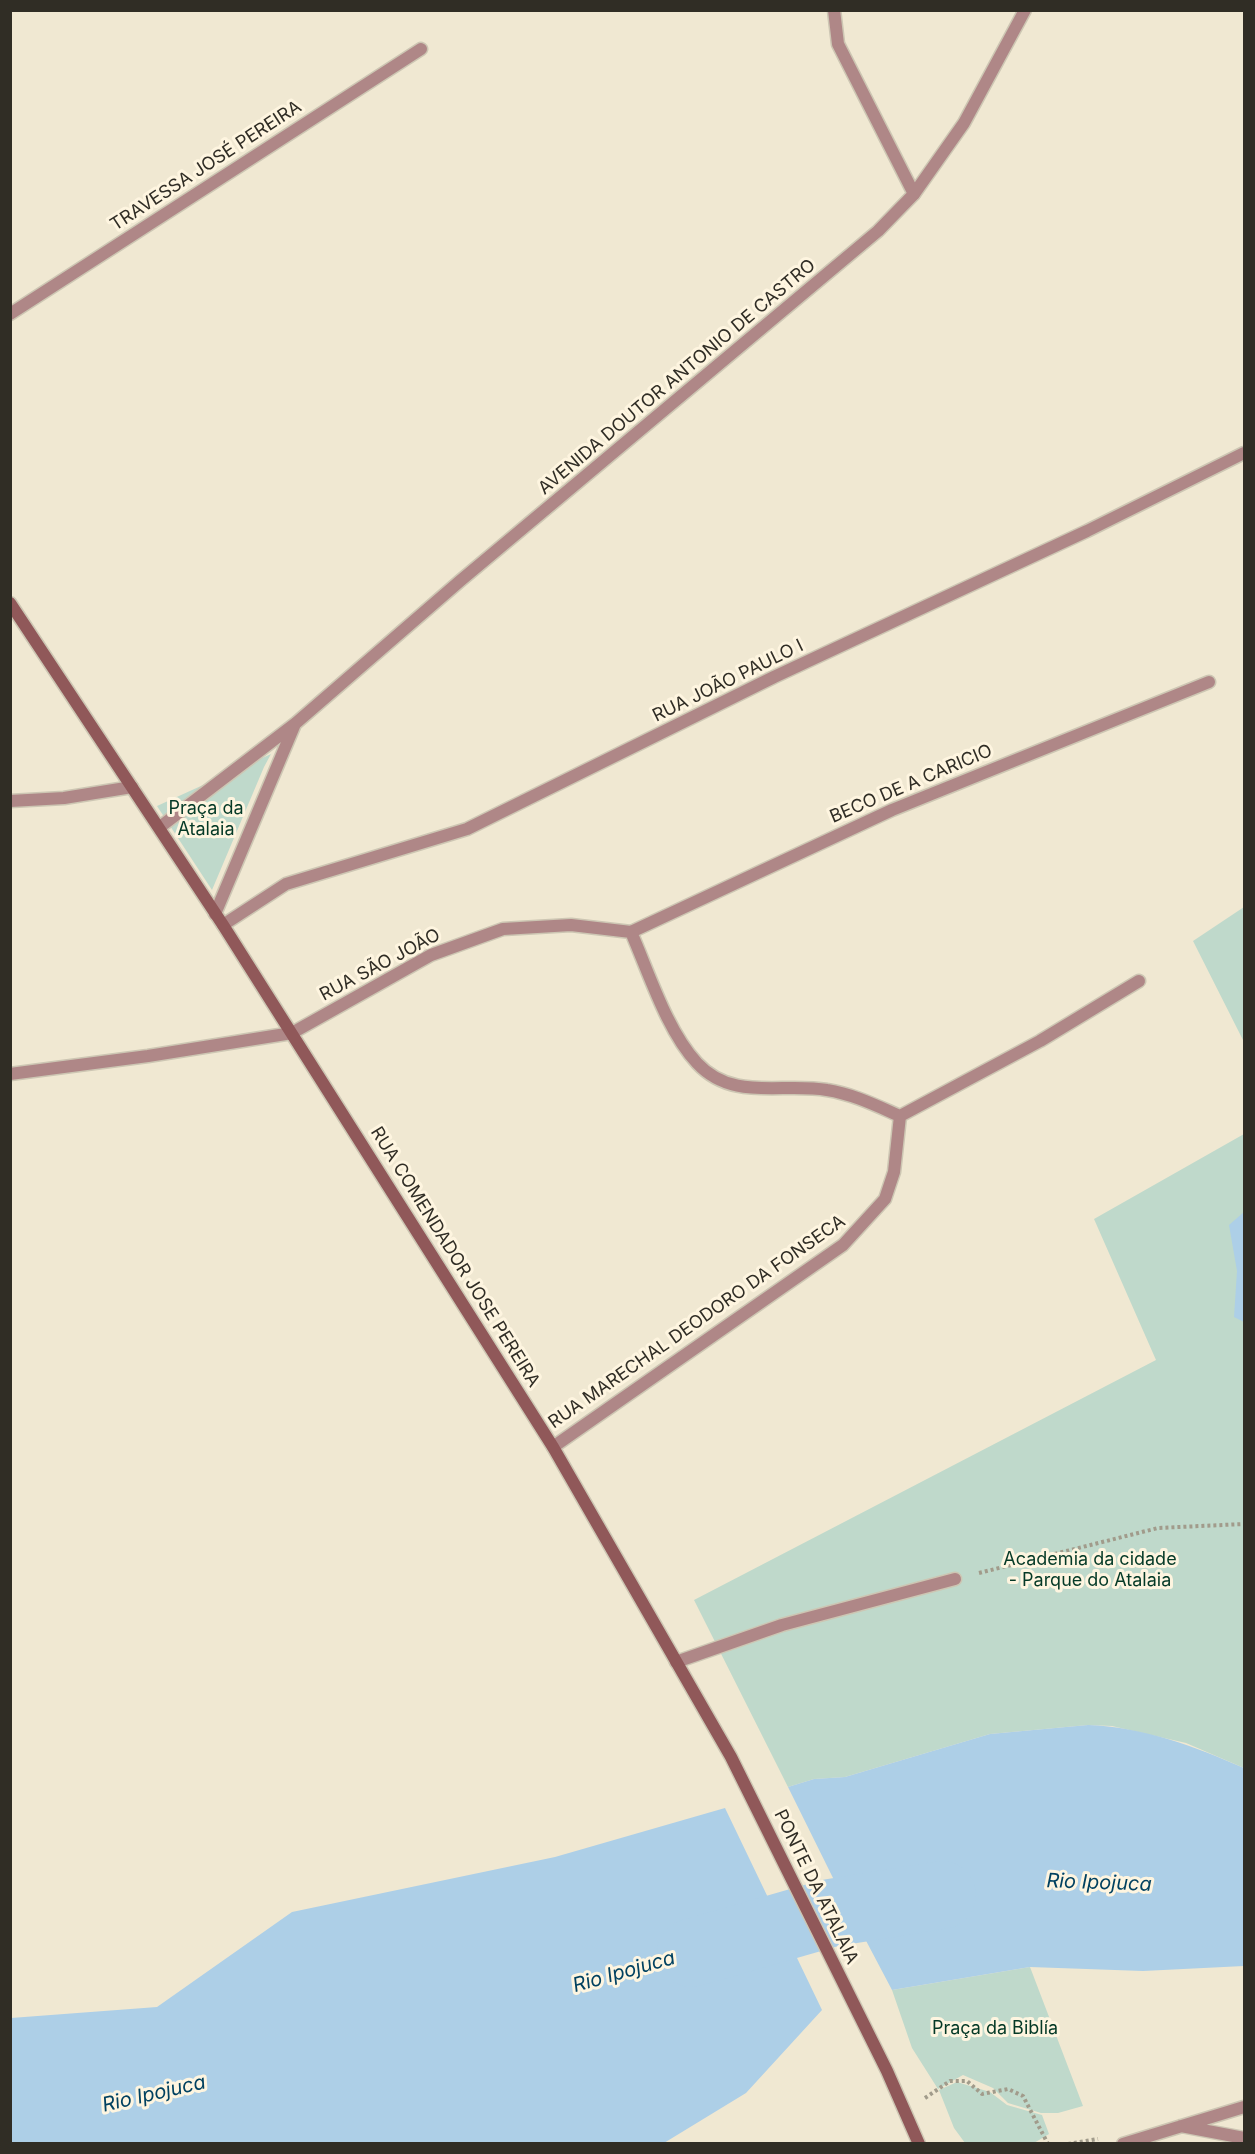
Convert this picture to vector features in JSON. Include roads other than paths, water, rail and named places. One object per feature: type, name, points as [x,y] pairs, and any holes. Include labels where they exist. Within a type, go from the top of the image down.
[{"type":"street","points":[[834,10],[838,44],[914,194]]},
{"type":"street","name":"AVENIDA DOUTOR ANTONIO DE CASTRO","points":[[160,827],[296,723],[469,573],[879,231],[914,194],[964,123],[1025,10]]},
{"type":"street","name":"TRAVESSA JOSÉ PEREIRA","points":[[10,314],[421,49]]},
{"type":"street","name":"RUA JOÃO PAULO I","points":[[223,926],[286,884],[467,829],[774,677],[1087,531],[1245,453]]},
{"type":"street","name":"RUA COMENDADOR JOSE PEREIRA","points":[[10,603],[160,827],[553,1447],[731,1757]]},
{"type":"street","name":"BECO DE A CARICIO","points":[[632,932],[892,810],[1209,682]]},
{"type":"street","name":"AVENIDA DOUTOR ANTONIO DE CASTRO","points":[[215,914],[296,723]]},
{"type":"street","points":[[10,801],[64,798],[132,787]]},
{"type":"street","name":"RUA SÃO JOÃO","points":[[292,1033],[430,955],[492,932],[539,925],[571,925],[632,932]]},
{"type":"street","points":[[632,932],[681,1042],[697,1064],[717,1079],[742,1089],[826,1089],[857,1097],[900,1116],[1040,1041],[1139,981]]},
{"type":"street","points":[[10,1074],[148,1056],[292,1033]]},
{"type":"street","name":"RUA MARECHAL DEODORO DA FONSECA","points":[[553,1447],[843,1245],[885,1199],[894,1172],[900,1116]]},
{"type":"street","points":[[676,1662],[792,1622],[955,1580]]},
{"type":"street","name":"PONTE DA ATALAIA","points":[[731,1757],[903,2104],[919,2144]]},
{"type":"street","points":[[1122,2144],[1139,2141],[1176,2126],[1245,2107]]},
{"type":"street","points":[[1176,2126],[1245,2138]]},
{"type":"water","points":[[1244,1212],[1244,1322],[1234,1317],[1237,1271],[1229,1225]]},
{"type":"water","points":[[1088,1725],[1129,1729],[1168,1739],[1244,1768],[1244,1966],[1143,1971],[1030,1967],[892,1990],[788,1787],[814,1779],[845,1777],[990,1734]]},
{"type":"water","points":[[725,1808],[822,2010],[746,2093],[664,2143],[11,2143],[11,2018],[157,2007],[292,1912],[555,1857]]},
{"type":"waterway","name":"Rio Ipojuca","points":[[691,1953],[830,1913],[942,1895]]},
{"type":"park label","name":"Praça da Atalaia","points":[[206,819]]},
{"type":"park label","name":"Academia da cidade - Parque do Atalaia","points":[[1090,1570]]},
{"type":"park label","name":"Praça da Biblía","points":[[995,2029]]}]
